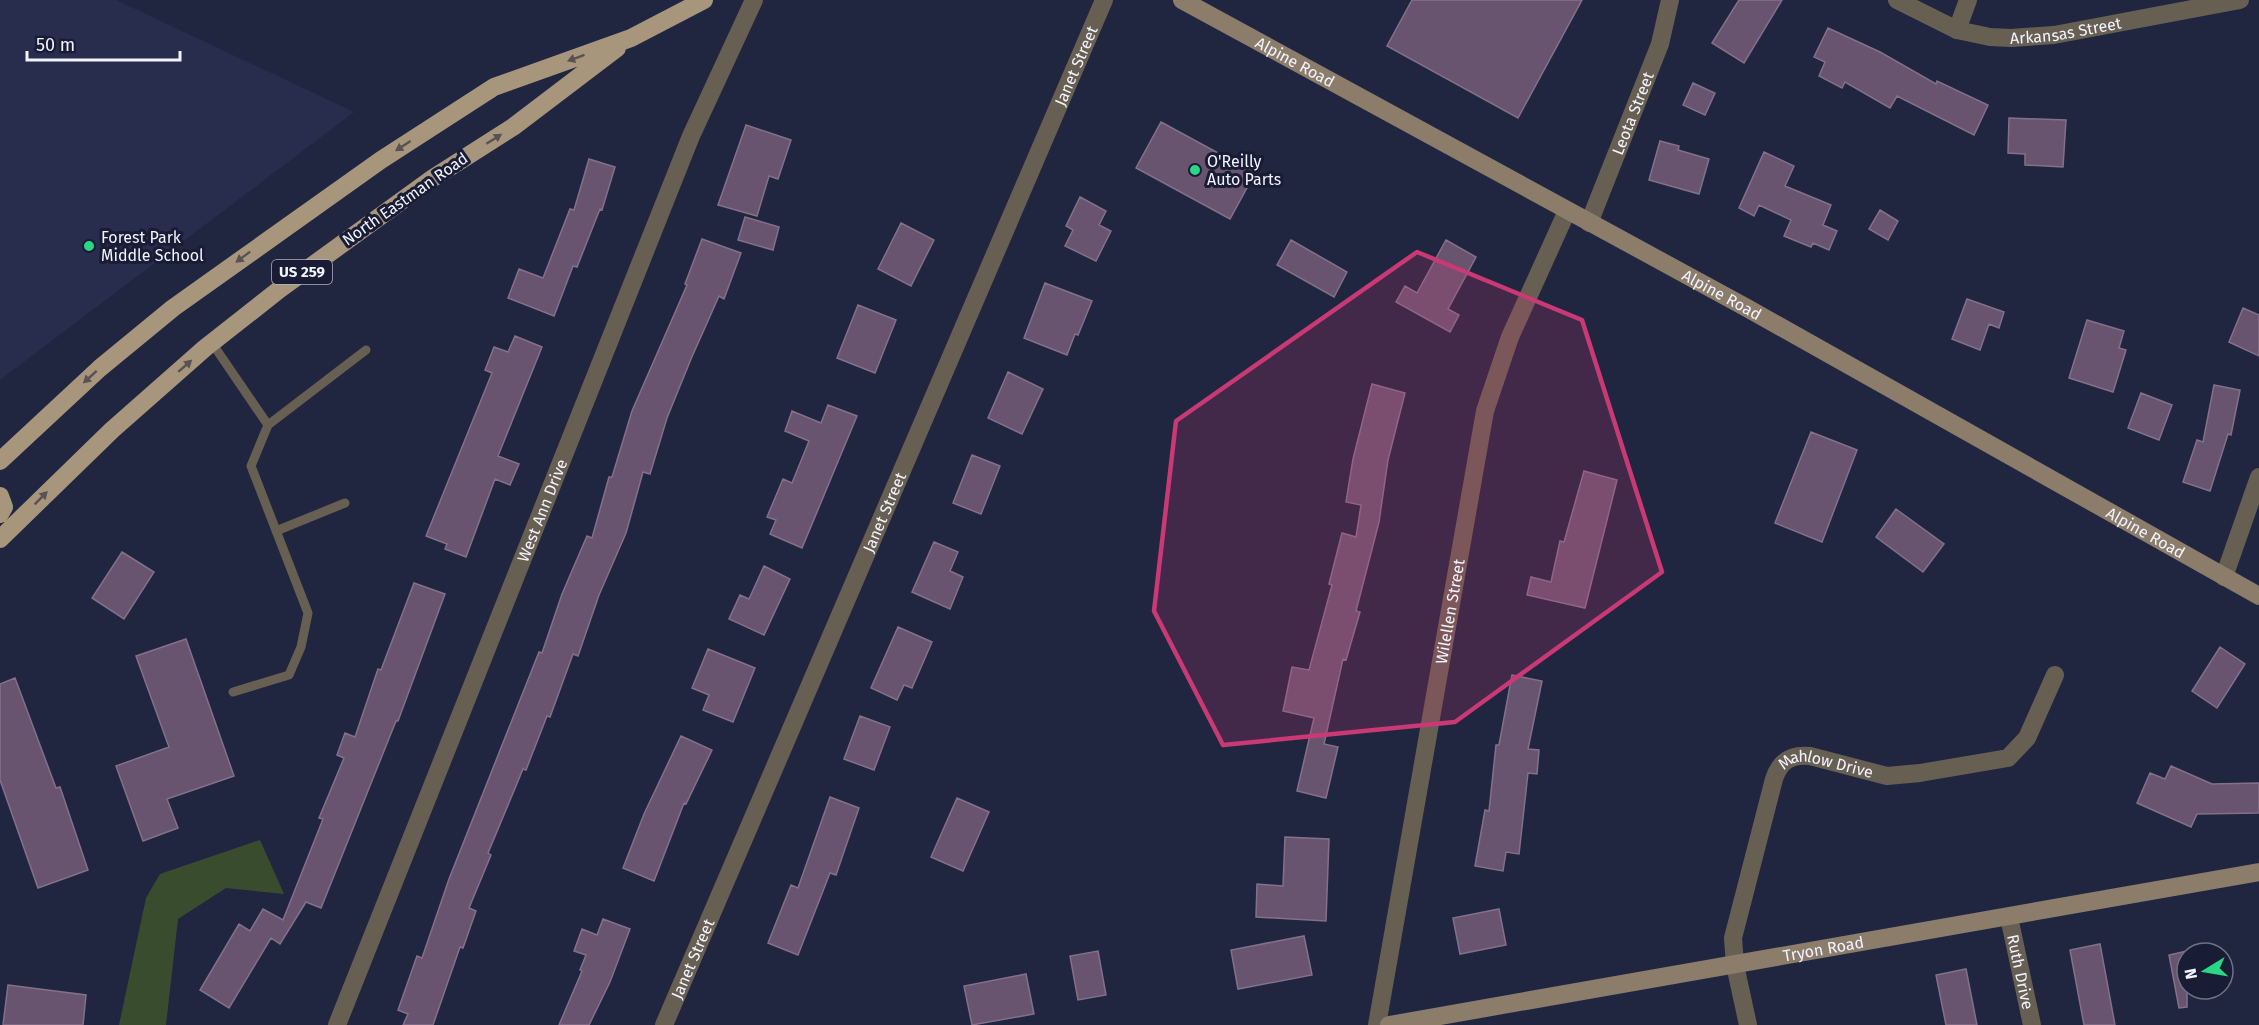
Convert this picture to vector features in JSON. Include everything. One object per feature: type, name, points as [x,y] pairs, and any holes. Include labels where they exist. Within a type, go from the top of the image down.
[{"type":"main road","name":"North Eastman Road","points":[[0,461],[100,368],[173,308],[381,160],[494,87],[631,38],[704,0]]},
{"type":"main road","name":"Alpine Road","points":[[1182,0],[1747,308],[2259,596]]},
{"type":"main road","name":"North Eastman Road","points":[[0,539],[112,430],[212,343],[354,233],[433,178],[513,128],[631,38]]},
{"type":"main road","points":[[0,496],[4,507],[0,514]]},
{"type":"main road","name":"Tryon Road","points":[[1389,1025],[2259,872]]},
{"type":"street","name":"West Ann Drive","points":[[337,1025],[691,136],[754,0]]},
{"type":"street","name":"Janet Street","points":[[664,1025],[1104,0]]},
{"type":"street","name":"Leota Street","points":[[1589,223],[1660,44],[1670,0]]},
{"type":"street","name":"Arkansas Street","points":[[1897,0],[1957,30],[1990,37],[2054,35],[2240,0]]},
{"type":"street","points":[[1957,30],[1968,0]]},
{"type":"street","name":"Wilellen Street","points":[[1377,1025],[1485,411],[1507,345],[1567,211]]},
{"type":"street","points":[[2224,577],[2259,477]]},
{"type":"street","name":"Mahlow Drive","points":[[1748,1025],[1735,965],[1733,938],[1774,779],[1784,762],[1791,757],[1810,756],[1887,776],[1920,773],[2008,758],[2027,738],[2055,675]]},
{"type":"street","name":"Ruth Drive","points":[[2009,917],[2032,1025]]},
{"type":"lane","points":[[212,343],[268,425]]},
{"type":"lane","points":[[233,692],[289,675],[301,647],[308,613],[251,466],[268,425],[366,350]]},
{"type":"lane","points":[[276,531],[345,503]]},
{"type":"highlighted area","points":[[1417,252],[1582,320],[1662,572],[1455,722],[1223,745],[1154,611],[1176,421]]},
{"type":"shaded area","name":"Forest Park Middle School","points":[[0,0],[116,0],[354,112],[0,380]]},
{"type":"green space","points":[[260,840],[284,894],[226,888],[178,919],[166,1025],[119,1025],[146,898],[160,874]]},
{"type":"building","points":[[1412,0],[1582,0],[1518,118],[1387,46]]},
{"type":"building","points":[[1739,0],[1782,0],[1744,63],[1712,43]]},
{"type":"building","points":[[1828,28],[1880,52],[1936,84],[1937,81],[1988,105],[1974,135],[1897,96],[1890,108],[1845,82],[1842,88],[1819,76],[1825,62],[1814,57]]},
{"type":"building","points":[[1693,83],[1715,93],[1705,115],[1683,105]]},
{"type":"building","points":[[2009,118],[2066,120],[2063,167],[2025,165],[2025,154],[2008,153]]},
{"type":"building","name":"O'Reilly Auto Parts","points":[[1161,122],[1255,173],[1230,219],[1136,168]]},
{"type":"building","points":[[746,125],[791,140],[778,179],[769,176],[757,216],[718,205]]},
{"type":"building","points":[[1660,141],[1679,146],[1678,150],[1709,159],[1699,194],[1649,180]]},
{"type":"building","points":[[1764,152],[1794,166],[1785,186],[1831,205],[1823,225],[1837,231],[1829,250],[1813,243],[1811,247],[1784,236],[1791,220],[1759,205],[1754,216],[1739,208]]},
{"type":"building","points":[[589,159],[615,167],[602,210],[600,209],[577,267],[573,266],[554,316],[508,298],[519,269],[543,278],[570,209],[574,210]]},
{"type":"building","points":[[1080,197],[1106,211],[1099,225],[1111,231],[1096,261],[1065,246],[1073,230],[1066,226]]},
{"type":"building","points":[[1880,210],[1898,221],[1888,240],[1869,229]]},
{"type":"building","points":[[745,217],[779,227],[773,250],[738,240]]},
{"type":"building","points":[[901,223],[934,240],[911,286],[878,269]]},
{"type":"building","points":[[702,239],[741,253],[724,299],[719,296],[691,359],[667,418],[650,474],[643,472],[626,533],[599,595],[578,656],[573,654],[550,717],[547,716],[526,770],[523,769],[488,853],[491,855],[469,908],[476,911],[463,948],[460,947],[433,1025],[403,1025],[408,1014],[398,1010],[417,956],[422,958],[449,879],[539,652],[542,653],[562,594],[587,536],[592,538],[609,477],[612,477],[632,411],[687,285],[685,284]]},
{"type":"building","points":[[1291,240],[1347,272],[1334,297],[1277,265]]},
{"type":"building","points":[[1446,240],[1476,257],[1448,309],[1459,315],[1450,332],[1396,302],[1405,286],[1417,293]]},
{"type":"building","points":[[1045,283],[1092,301],[1067,355],[1024,338]]},
{"type":"building","points":[[1967,299],[2004,312],[1999,328],[1989,324],[1980,350],[1952,339]]},
{"type":"building","points":[[858,305],[896,320],[875,373],[837,358]]},
{"type":"building","points":[[2243,308],[2259,315],[2259,356],[2229,342]]},
{"type":"building","points":[[2087,320],[2124,331],[2119,348],[2126,350],[2113,392],[2069,378]]},
{"type":"building","points":[[515,336],[542,347],[498,456],[519,464],[510,485],[495,479],[466,557],[445,549],[447,544],[426,536],[492,373],[485,370],[494,347],[508,352]]},
{"type":"building","points":[[1008,372],[1043,389],[1022,434],[988,418]]},
{"type":"building","points":[[1372,384],[1405,393],[1388,460],[1379,522],[1356,611],[1360,612],[1346,660],[1343,659],[1324,744],[1338,747],[1326,798],[1297,791],[1314,718],[1283,711],[1292,667],[1309,670],[1332,585],[1329,584],[1342,533],[1356,537],[1361,505],[1346,502],[1353,459]]},
{"type":"building","points":[[2214,385],[2240,390],[2231,435],[2228,434],[2210,491],[2183,482],[2197,440],[2203,442]]},
{"type":"building","points":[[2141,393],[2172,405],[2159,440],[2128,428]]},
{"type":"building","points":[[828,405],[857,416],[802,548],[770,534],[776,520],[767,517],[783,479],[792,483],[809,441],[785,431],[792,411],[821,423]]},
{"type":"building","points":[[1811,432],[1857,450],[1822,542],[1775,523]]},
{"type":"building","points":[[972,455],[1000,466],[981,514],[953,503]]},
{"type":"building","points":[[1584,471],[1617,480],[1585,608],[1527,595],[1531,577],[1551,582],[1560,541],[1564,542]]},
{"type":"building","points":[[1896,509],[1944,544],[1923,572],[1876,537]]},
{"type":"building","points":[[934,542],[958,552],[950,571],[963,577],[950,609],[912,592]]},
{"type":"building","points":[[122,552],[154,572],[124,619],[92,598]]},
{"type":"building","points":[[764,566],[790,579],[764,635],[729,619],[740,595],[749,599]]},
{"type":"building","points":[[414,583],[445,594],[398,721],[396,721],[321,908],[306,902],[280,944],[271,938],[229,1008],[200,990],[239,924],[250,931],[263,909],[283,920],[323,819],[319,818],[344,758],[337,755],[345,733],[355,737],[378,669],[381,670]]},
{"type":"building","points":[[898,627],[932,642],[912,688],[904,685],[897,700],[871,688]]},
{"type":"building","points":[[186,639],[234,776],[167,799],[178,828],[143,841],[116,766],[169,747],[136,656]]},
{"type":"building","points":[[2220,647],[2245,664],[2217,708],[2192,691]]},
{"type":"building","points":[[708,649],[755,668],[733,722],[703,710],[709,695],[692,688]]},
{"type":"building","points":[[1512,675],[1542,681],[1528,749],[1539,750],[1537,774],[1528,773],[1519,854],[1506,852],[1503,871],[1475,866],[1485,810],[1489,811],[1496,745],[1499,745]]},
{"type":"building","points":[[15,678],[56,788],[60,787],[88,870],[38,888],[0,780],[0,684]]},
{"type":"building","points":[[860,716],[890,727],[874,770],[844,759]]},
{"type":"building","points":[[681,736],[712,750],[686,804],[684,803],[654,881],[623,868],[644,814]]},
{"type":"building","points":[[2171,766],[2212,784],[2259,783],[2259,813],[2197,814],[2191,827],[2137,803],[2150,773],[2165,779]]},
{"type":"building","points":[[830,797],[859,808],[836,875],[830,873],[798,955],[768,943],[791,885],[798,888]]},
{"type":"building","points":[[957,798],[989,812],[963,871],[931,857]]},
{"type":"building","points":[[1285,837],[1329,839],[1326,921],[1256,917],[1257,884],[1283,886]]},
{"type":"building","points":[[1499,909],[1506,945],[1460,954],[1453,918]]},
{"type":"building","points":[[603,919],[630,929],[610,982],[589,1025],[559,1025],[582,971],[580,970],[586,955],[574,951],[582,929],[597,935]]},
{"type":"building","points":[[1304,936],[1312,975],[1238,989],[1231,950]]},
{"type":"building","points":[[2100,944],[2115,1025],[2084,1025],[2070,950]]},
{"type":"building","points":[[1098,951],[1106,995],[1078,1000],[1070,956]]},
{"type":"building","points":[[2175,954],[2175,987],[2169,955]]},
{"type":"building","points":[[1966,969],[1977,1025],[1946,1025],[1936,975]]},
{"type":"building","points":[[1026,974],[1034,1014],[972,1025],[964,986]]},
{"type":"building","points":[[8,985],[86,995],[83,1025],[3,1025]]},
{"type":"building","points":[[2178,1001],[2187,1001],[2187,1007],[2179,1008]]},
{"type":"place","name":"O'Reilly Auto Parts","points":[[1195,170]]},
{"type":"place","name":"Forest Park Middle School","points":[[89,246]]}]
